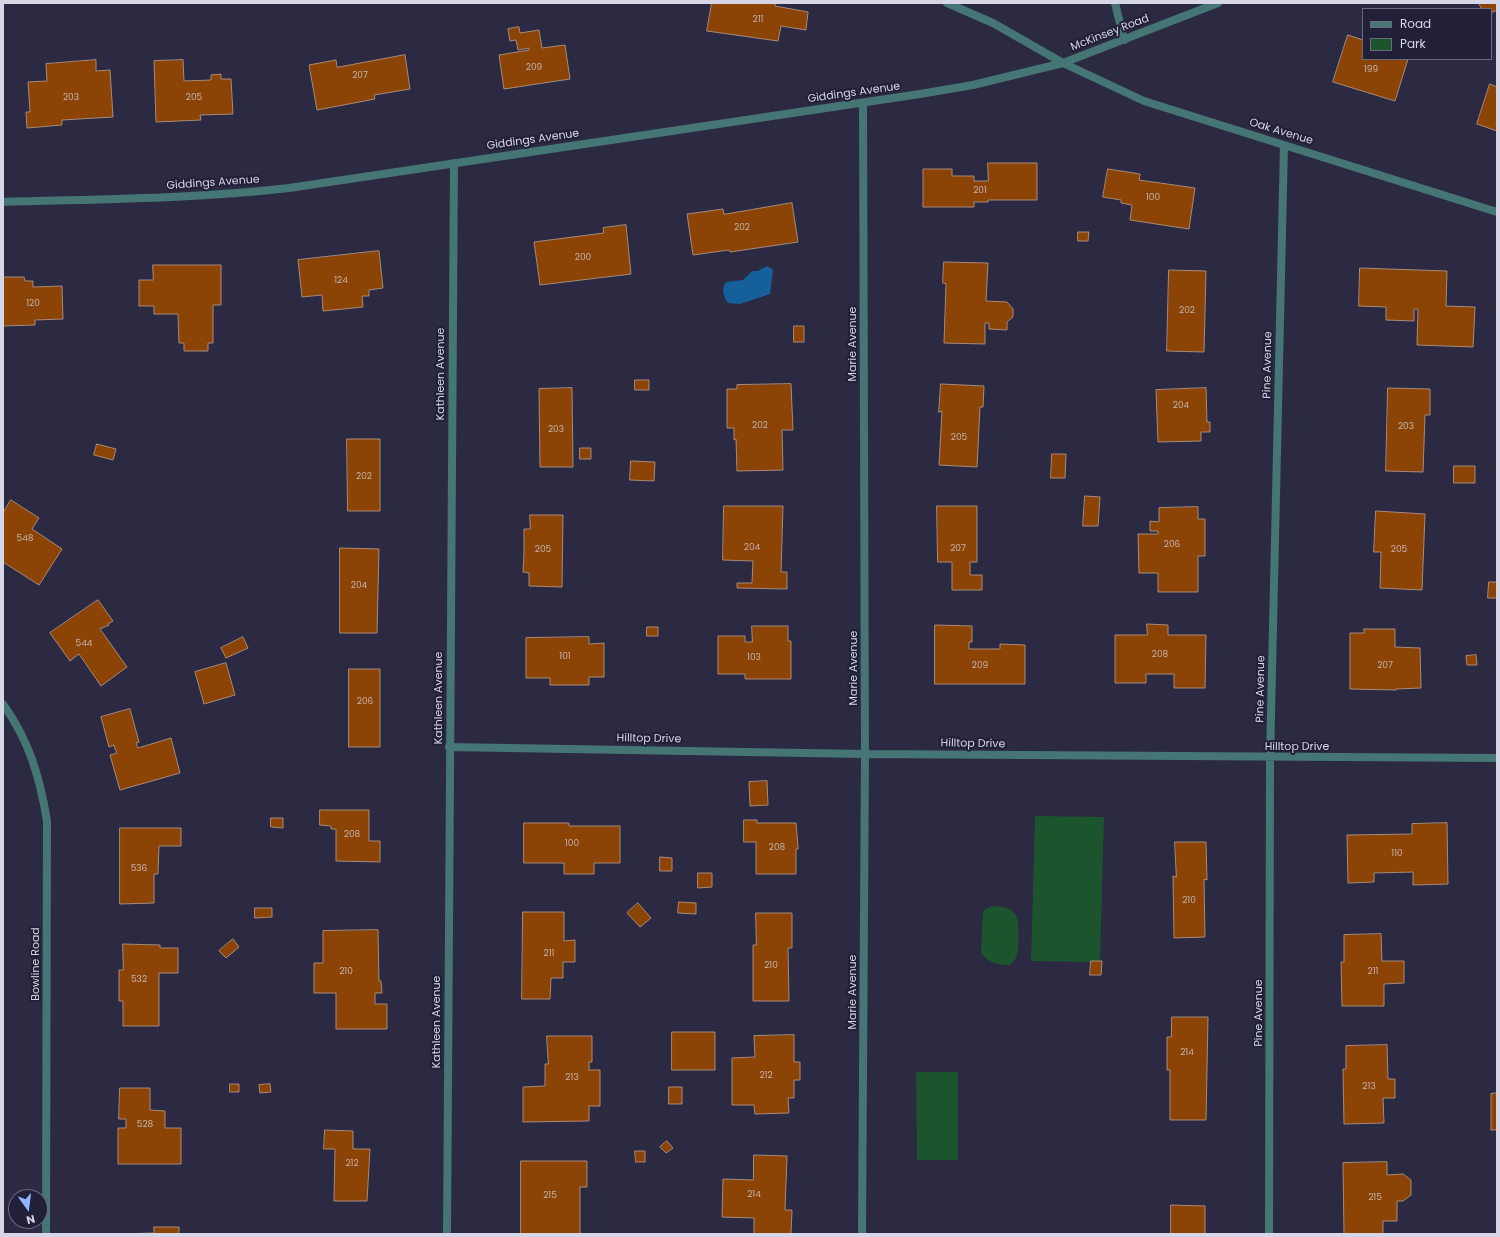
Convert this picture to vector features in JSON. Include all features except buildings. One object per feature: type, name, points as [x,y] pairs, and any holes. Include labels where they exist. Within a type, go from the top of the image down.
[{"type":"street","name":"McKinsey Road","points":[[947,3],[993,23],[1063,63],[1218,3]]},
{"type":"street","points":[[1115,3],[1124,40]]},
{"type":"street","name":"Giddings Avenue","points":[[3,202],[192,197],[237,194],[863,103],[973,85],[1063,63]]},
{"type":"street","name":"Oak Avenue","points":[[1063,63],[1144,101],[1497,212]]},
{"type":"street","name":"Marie Avenue","points":[[862,1234],[865,754],[863,103]]},
{"type":"street","name":"Pine Avenue","points":[[1269,1234],[1270,758],[1284,145]]},
{"type":"street","name":"Kathleen Avenue","points":[[447,1234],[454,163]]},
{"type":"street","name":"Bowline Road","points":[[3,704],[19,730],[32,758],[42,785],[47,821],[46,1234]]},
{"type":"street","name":"Hilltop Drive","points":[[449,747],[865,754],[1270,758],[1497,758]]},
{"type":"green space","points":[[1035,816],[1104,817],[1100,962],[1031,961]]},
{"type":"green space","points":[[992,906],[1008,908],[1013,911],[1017,917],[1019,934],[1018,951],[1016,958],[1010,965],[993,963],[986,959],[981,952],[983,912],[985,909]]},
{"type":"green space","points":[[916,1072],[958,1072],[958,1160],[917,1160]]},
{"type":"water","points":[[767,266],[773,270],[770,294],[740,304],[728,303],[723,292],[726,282],[743,280],[752,271],[758,271]]}]
